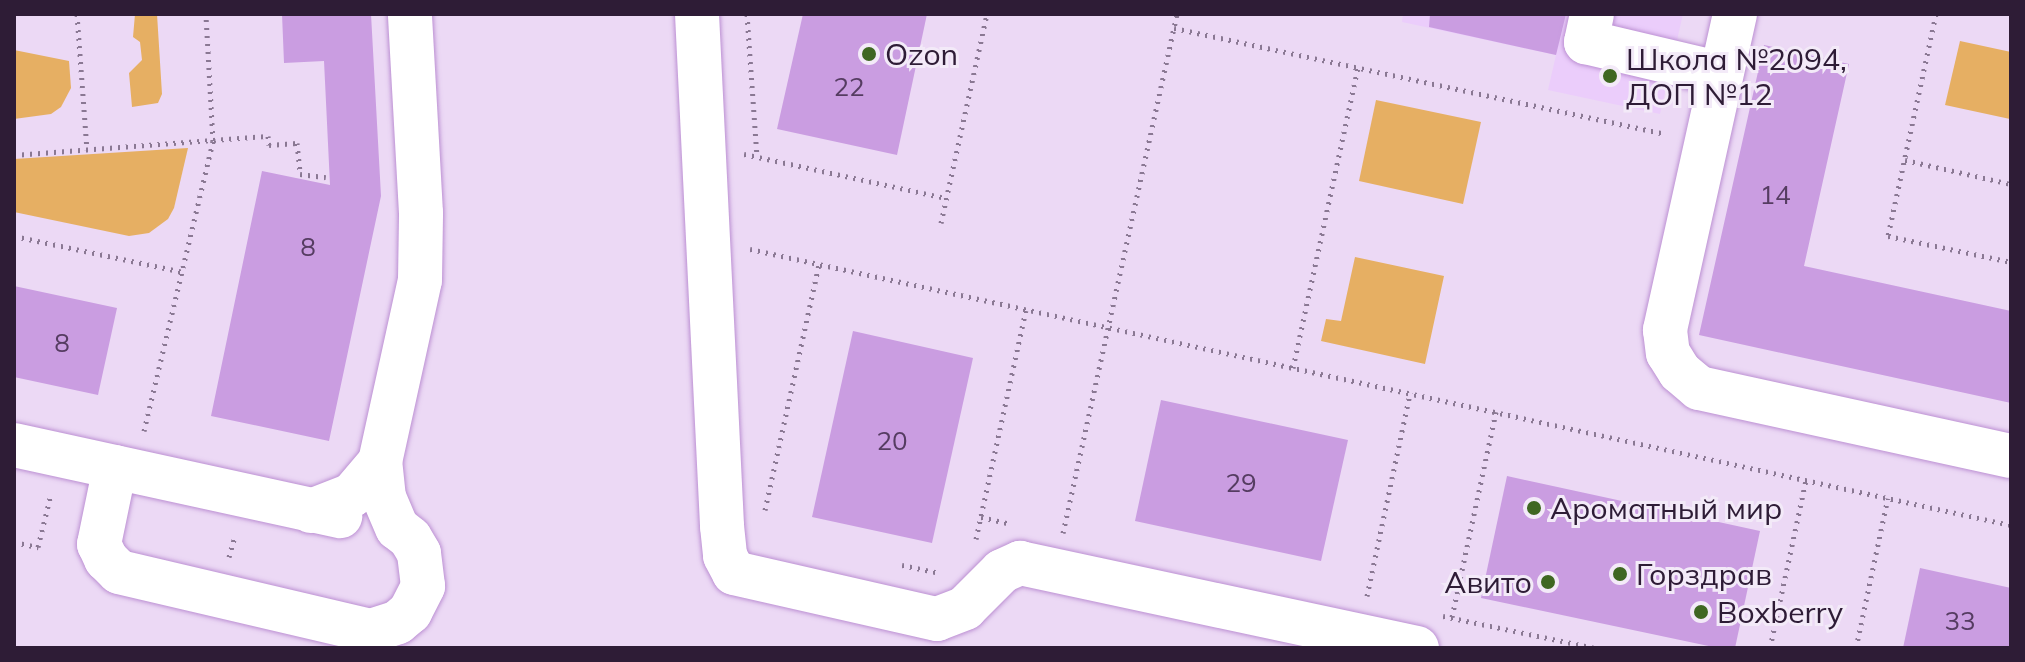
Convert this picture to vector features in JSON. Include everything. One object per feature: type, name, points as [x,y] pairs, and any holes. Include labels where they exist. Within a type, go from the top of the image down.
[{"type":"lane","points":[[397,528],[384,498],[380,462],[420,280],[421,213],[410,14]]},
{"type":"lane","points":[[697,14],[722,526],[725,556],[734,573],[937,619],[965,608],[1002,571],[1020,563],[1417,648]]},
{"type":"lane","points":[[1592,14],[1586,42],[1721,74]]},
{"type":"lane","points":[[1735,14],[1665,330],[1668,353],[1680,372],[1699,388],[2011,456]]},
{"type":"lane","points":[[14,445],[122,448],[311,511],[397,528],[410,538],[419,553],[423,586],[410,612],[398,622],[371,631],[119,572],[106,559],[99,544],[122,448]]},
{"type":"lane","points":[[311,511],[352,495],[380,462]]},
{"type":"path","points":[[77,14],[87,150]]},
{"type":"path","points":[[122,448],[145,432],[213,141],[206,14]]},
{"type":"path","points":[[747,14],[757,157]]},
{"type":"path","points":[[941,223],[987,14]]},
{"type":"path","points":[[1054,571],[1177,14]]},
{"type":"path","points":[[1936,14],[1888,236],[2011,262]]},
{"type":"path","points":[[1174,28],[1706,142]]},
{"type":"path","points":[[1293,368],[1358,67]]},
{"type":"path","points":[[14,155],[268,136],[269,145],[297,143],[300,174],[326,177]]},
{"type":"path","points":[[704,145],[946,198]]},
{"type":"path","points":[[1905,160],[2011,184]]},
{"type":"path","points":[[14,236],[183,272]]},
{"type":"path","points":[[708,240],[2011,525]]},
{"type":"path","points":[[722,526],[760,534],[819,265]]},
{"type":"path","points":[[974,548],[1026,310]]},
{"type":"path","points":[[1366,599],[1410,393]]},
{"type":"path","points":[[1452,617],[1496,412]]},
{"type":"path","points":[[1770,648],[1806,480]]},
{"type":"path","points":[[1856,648],[1888,498]]},
{"type":"path","points":[[893,563],[952,576]]},
{"type":"shaded area","points":[[135,14],[157,14],[162,94],[158,103],[132,107],[129,73],[142,60],[140,42],[133,37]]},
{"type":"shaded area","name":"Школа №2094, ДОП №12","points":[[1403,14],[1683,14],[1660,114],[1548,90],[1556,55],[1402,22]]},
{"type":"shaded area","points":[[1960,41],[2011,52],[2010,119],[1945,105]]},
{"type":"shaded area","points":[[14,50],[69,61],[71,88],[61,107],[51,114],[14,119]]},
{"type":"shaded area","points":[[1376,100],[1481,122],[1463,204],[1359,181]]},
{"type":"shaded area","points":[[188,148],[174,208],[168,219],[149,233],[129,236],[14,212],[14,159]]},
{"type":"shaded area","points":[[1355,257],[1444,276],[1425,364],[1321,341],[1326,319],[1341,321]]},
{"type":"building","points":[[282,14],[371,14],[381,196],[329,441],[211,416],[262,171],[330,185],[324,61],[284,63]]},
{"type":"building","points":[[803,14],[927,14],[897,155],[777,129]]},
{"type":"building","points":[[1430,14],[1566,14],[1556,55],[1429,27]]},
{"type":"building","points":[[1764,45],[1849,64],[1804,266],[2011,311],[2011,403],[1699,335]]},
{"type":"building","points":[[14,286],[117,308],[98,395],[14,377]]},
{"type":"building","points":[[853,331],[973,358],[932,543],[812,517]]},
{"type":"building","points":[[1161,400],[1348,440],[1321,561],[1135,521]]},
{"type":"building","points":[[1507,476],[1760,531],[1735,648],[1718,648],[1481,598]]},
{"type":"building","points":[[1920,568],[2011,588],[2011,648],[1903,648]]},
{"type":"place","name":"Ozon","points":[[869,54]]},
{"type":"place","name":"Школа №2094, ДОП №12","points":[[1610,76]]},
{"type":"place","name":"Ароматный мир","points":[[1534,508]]},
{"type":"place","name":"Горздрав","points":[[1620,574]]},
{"type":"place","name":"Авито","points":[[1548,582]]},
{"type":"place","name":"Boxberry","points":[[1701,612]]}]
